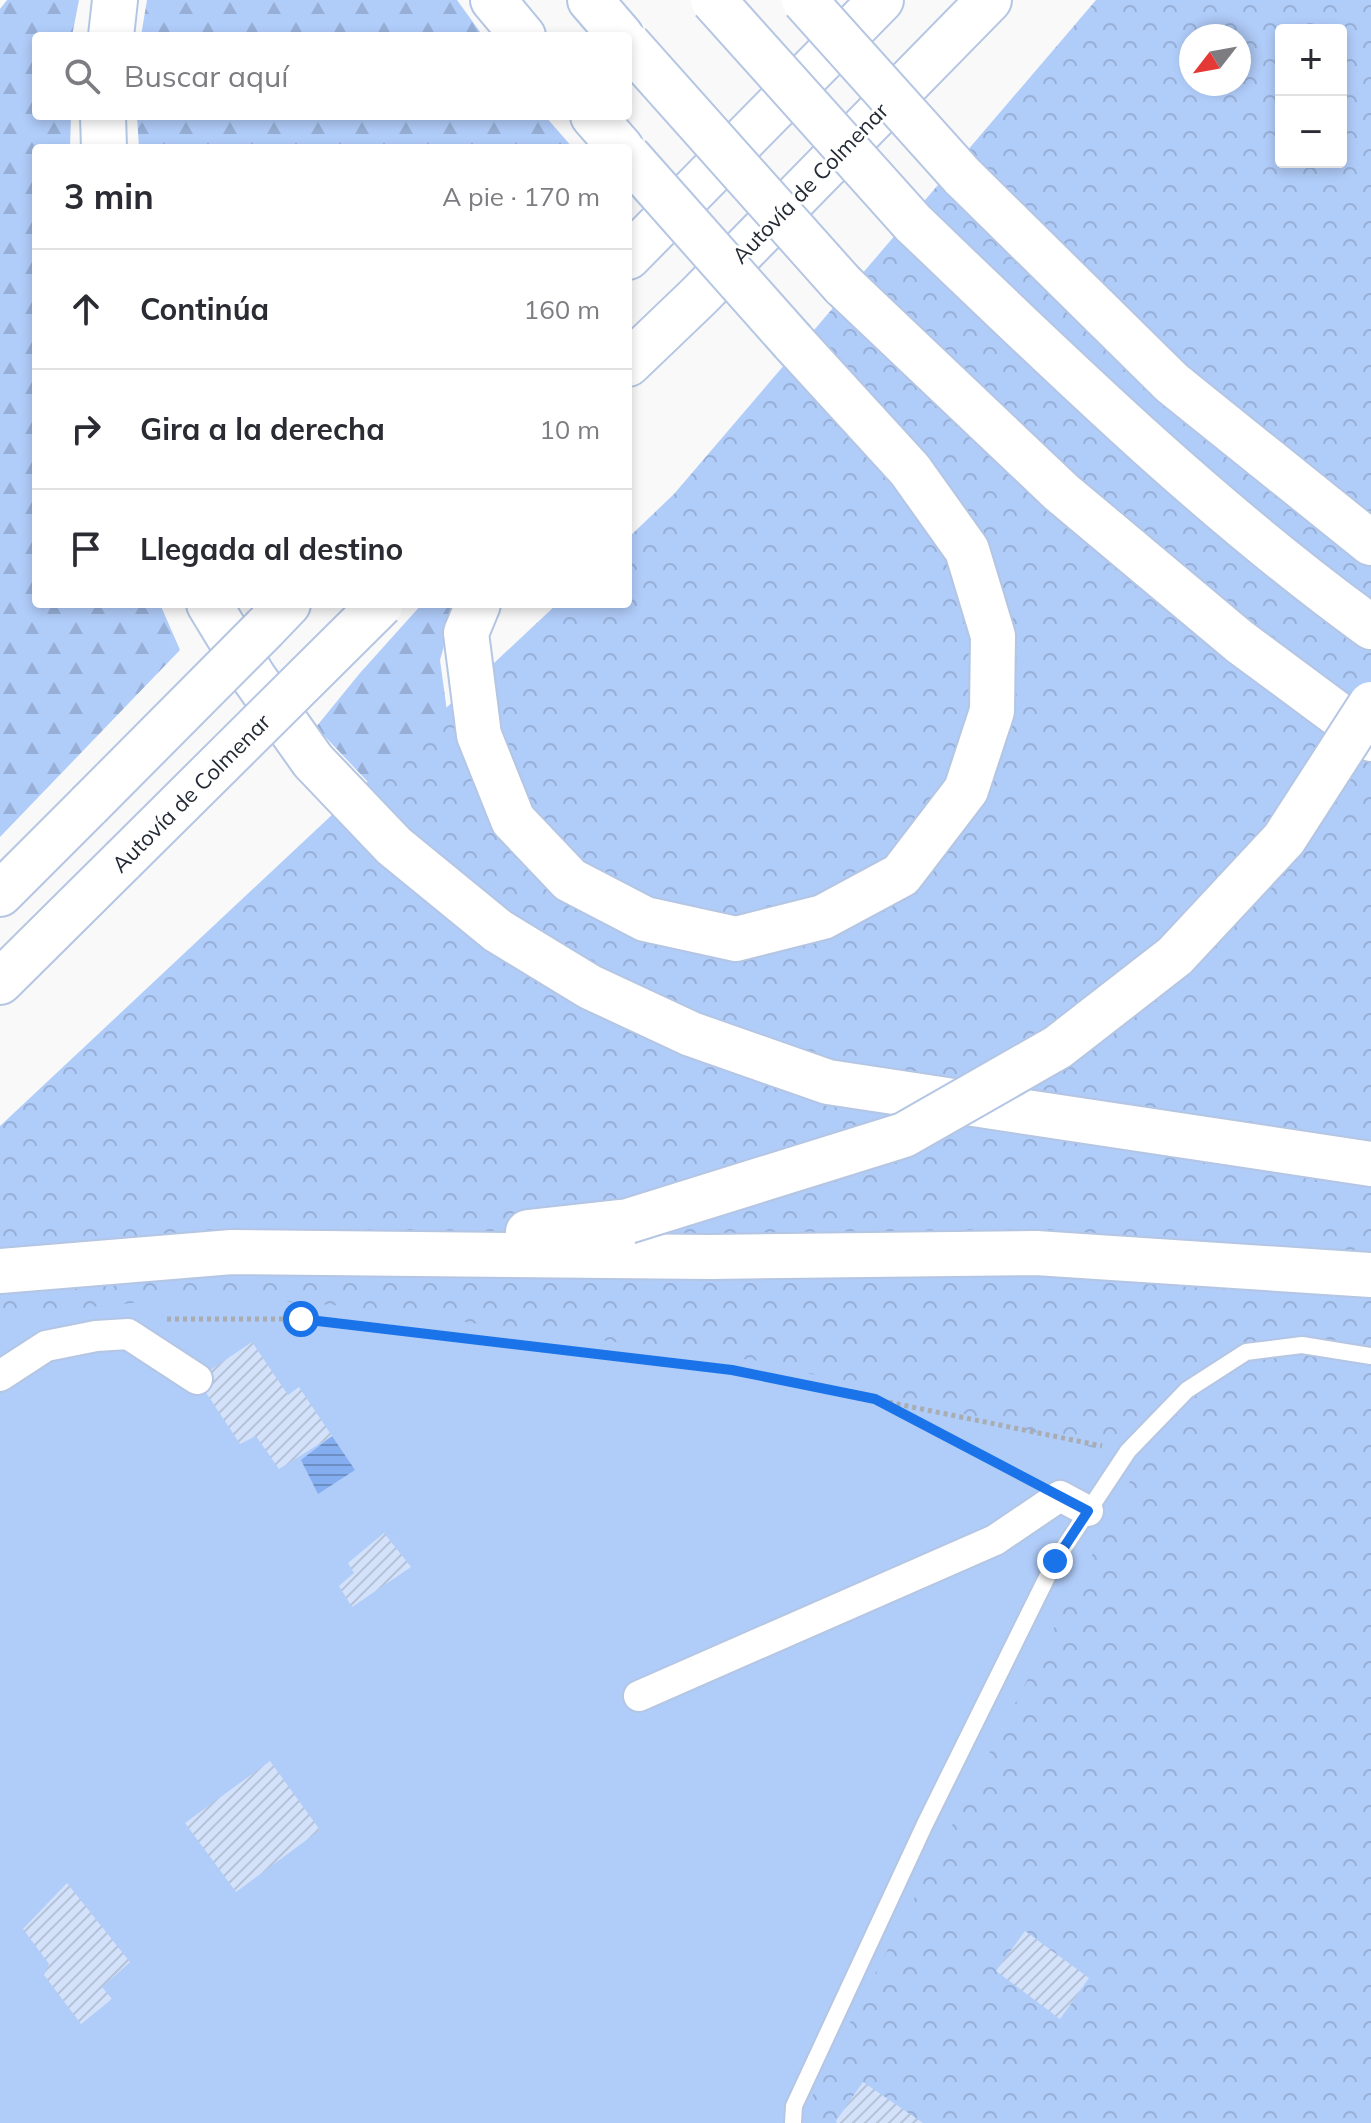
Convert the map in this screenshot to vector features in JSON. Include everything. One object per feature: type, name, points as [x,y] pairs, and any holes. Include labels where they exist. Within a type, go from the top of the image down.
[{"type":"highway","points":[[111,32],[115,0]]},
{"type":"highway","points":[[493,0],[520,32]]},
{"type":"highway","points":[[713,0],[913,223],[1110,411],[1317,588],[1371,627]]},
{"type":"highway","points":[[804,0],[962,176],[1172,383],[1371,543]]},
{"type":"highway","name":"Autovía de Colmenar","points":[[632,360],[699,296],[989,0]]},
{"type":"highway","points":[[632,253],[874,6]]},
{"type":"highway","points":[[632,48],[843,285],[1061,492],[1240,642],[1371,739]]},
{"type":"highway","points":[[103,120],[104,144]]},
{"type":"highway","points":[[596,120],[618,144]]},
{"type":"highway","points":[[476,608],[466,633],[479,735],[513,820],[570,880],[645,919],[736,939],[823,917],[901,875],[966,790],[992,711],[993,636],[967,550],[910,470],[632,161]]},
{"type":"highway","points":[[632,380],[699,296]]},
{"type":"highway","points":[[211,608],[254,678],[313,761],[394,846],[498,931],[590,987],[691,1034],[828,1082],[1371,1164]]},
{"type":"highway","points":[[0,894],[284,608]]},
{"type":"highway","name":"Autovía de Colmenar","points":[[0,982],[377,608]]},
{"type":"highway","points":[[331,1254],[628,1221],[904,1135],[1058,1047],[1175,956],[1284,839],[1371,704]]},
{"type":"highway","points":[[0,1271],[232,1252],[726,1257],[1036,1253],[1371,1275]]},
{"type":"street","points":[[0,1376],[46,1346],[96,1336],[128,1334],[197,1379]]},
{"type":"street","points":[[639,1696],[995,1540],[1060,1496],[1088,1511]]},
{"type":"lane","points":[[793,2123],[794,2106],[925,1824],[1055,1561],[1128,1451],[1187,1390],[1246,1352],[1302,1345],[1371,1356]]},
{"type":"path","points":[[165,1319],[301,1319],[732,1370],[1128,1451]]},
{"type":"path","points":[[875,1399],[1060,1496]]},
{"type":"green space","points":[[7,0],[79,0],[73,32],[32,32],[32,120],[71,120],[70,144],[32,144],[32,608],[162,608],[180,650],[0,837],[0,9]]},
{"type":"green space","points":[[147,0],[457,0],[480,32],[142,32]]},
{"type":"green space","points":[[1096,0],[1371,0],[1371,2123],[0,2123],[0,1126],[553,608],[632,608],[632,534],[674,494]]},
{"type":"green space","points":[[137,120],[548,120],[570,144],[139,144]]},
{"type":"green space","points":[[418,608],[455,608],[440,660],[451,741],[477,876],[367,781],[316,727]]},
{"type":"green space","points":[[205,1296],[346,1306],[765,1362],[1141,1460],[813,2094],[808,2123],[0,2123],[0,1316]]},
{"type":"shaded area","points":[[332,1436],[355,1470],[318,1494],[301,1460]]},
{"type":"building","points":[[252,1342],[288,1395],[299,1387],[332,1436],[279,1469],[256,1436],[240,1444],[197,1379]]},
{"type":"building","points":[[384,1533],[411,1567],[352,1607],[339,1586],[354,1573],[348,1563]]},
{"type":"building","points":[[270,1761],[320,1830],[236,1892],[185,1823]]},
{"type":"building","points":[[67,1883],[130,1962],[102,1987],[112,1999],[81,2024],[44,1975],[49,1964],[23,1929]]},
{"type":"building","points":[[1025,1931],[1089,1978],[1060,2019],[996,1971]]},
{"type":"building","points":[[863,2082],[923,2123],[837,2123]]},
{"type":"route","points":[[301,1319],[732,1370],[875,1399],[1088,1511],[1055,1561]]}]
